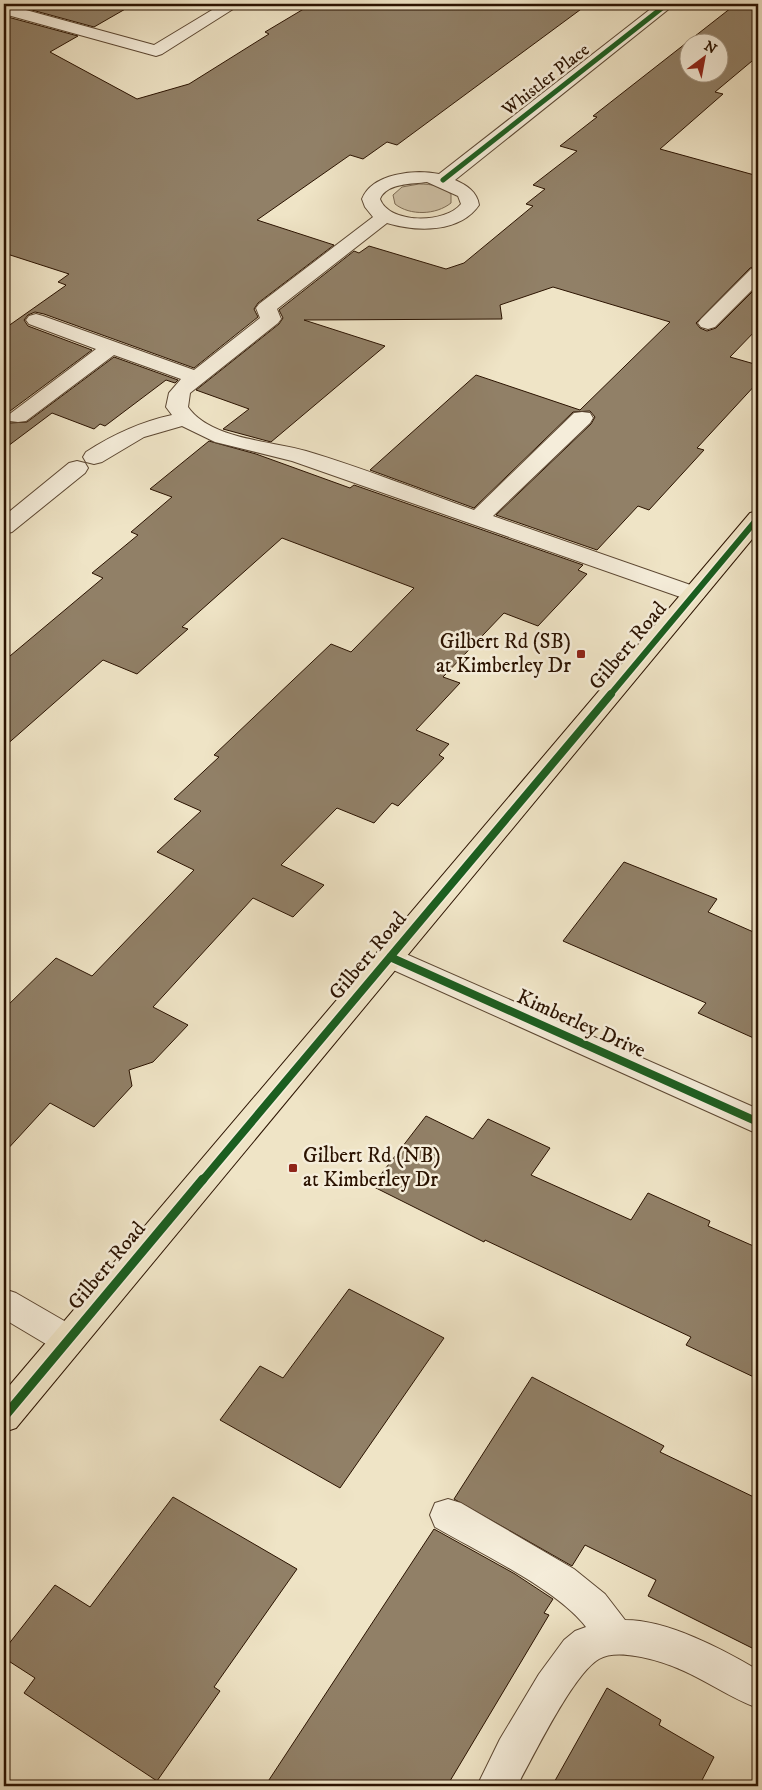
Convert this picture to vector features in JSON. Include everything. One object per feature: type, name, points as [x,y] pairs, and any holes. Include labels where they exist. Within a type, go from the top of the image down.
[{"type":"main road","name":"Gilbert Road","points":[[4,1417],[758,518]]},
{"type":"street","points":[[4,8],[156,51],[233,4]]},
{"type":"street","name":"Whistler Place","points":[[443,180],[667,4]]},
{"type":"street","points":[[411,178],[443,180],[464,190],[469,197],[469,205],[459,214],[441,222],[410,223],[385,216],[374,208],[372,200],[374,192],[383,185],[411,178]]},
{"type":"street","points":[[385,216],[266,308],[271,320],[180,392],[177,407],[185,419],[196,427],[247,446],[298,456],[694,594]]},
{"type":"street","points":[[708,323],[758,273]]},
{"type":"street","points":[[36,320],[197,378]]},
{"type":"street","points":[[18,416],[110,348]]},
{"type":"street","points":[[479,518],[582,418]]},
{"type":"street","points":[[4,527],[85,463],[136,431],[157,423],[185,419]]},
{"type":"street","name":"Kimberley Drive","points":[[390,957],[758,1122]]},
{"type":"street","points":[[4,1303],[68,1340]]},
{"type":"street","points":[[448,1515],[561,1581],[592,1606],[615,1636]]},
{"type":"street","points":[[496,1786],[568,1662],[588,1644],[615,1636],[641,1639],[678,1651],[715,1667],[758,1690]]},
{"type":"shaded area","points":[[419,184],[432,185],[444,189],[451,194],[451,203],[438,210],[423,213],[408,211],[395,204],[393,195],[402,187]]},
{"type":"building","points":[[10,4],[134,4],[94,27]]},
{"type":"building","points":[[312,4],[588,4],[397,145],[387,142],[363,159],[350,155],[257,220],[334,245],[258,303],[254,309],[258,317],[194,368],[44,314],[35,312],[28,315],[24,320],[28,326],[92,350],[6,414],[10,423],[27,422],[114,357],[178,380],[175,383],[166,380],[105,426],[100,424],[94,429],[52,413],[4,449],[4,329],[65,286],[58,282],[69,274],[4,253],[4,16],[78,36],[50,52],[137,99],[189,84],[269,34],[265,32]]},
{"type":"building","points":[[736,4],[758,4],[758,56],[730,79],[730,32],[700,32]]},
{"type":"building","points":[[680,48],[680,82],[727,82],[715,92],[723,94],[660,149],[758,176],[758,265],[750,268],[696,323],[700,328],[707,331],[716,328],[758,286],[758,328],[730,357],[758,365],[758,382],[697,448],[704,450],[649,510],[638,506],[597,550],[496,515],[591,424],[595,417],[590,411],[573,412],[474,508],[370,470],[476,375],[580,410],[670,322],[553,287],[500,305],[502,319],[304,320],[385,346],[271,442],[223,429],[249,409],[196,390],[279,324],[283,318],[279,310],[354,251],[359,253],[369,246],[446,269],[464,263],[533,206],[526,204],[545,189],[533,185],[577,151],[560,146],[597,117],[593,116]]},
{"type":"building","points":[[209,441],[256,454],[350,488],[354,485],[583,565],[578,570],[587,574],[538,626],[504,613],[443,677],[460,683],[416,730],[449,744],[439,755],[444,758],[398,806],[392,803],[374,823],[337,808],[281,865],[324,885],[293,917],[253,898],[153,1007],[188,1025],[153,1062],[129,1070],[132,1086],[94,1127],[50,1103],[4,1153],[4,1009],[56,958],[92,976],[194,870],[157,852],[201,811],[174,799],[219,757],[214,755],[331,644],[351,652],[414,588],[282,538],[182,627],[188,629],[137,674],[103,660],[4,747],[4,661],[103,578],[92,573],[138,535],[131,532],[172,497],[150,489]]},
{"type":"building","points":[[624,862],[717,899],[708,912],[758,934],[758,1040],[698,1013],[706,1003],[563,941]]},
{"type":"building","points":[[426,1116],[473,1139],[488,1119],[550,1148],[531,1175],[631,1220],[648,1193],[710,1221],[708,1226],[758,1248],[758,1379],[686,1345],[691,1337],[485,1240],[484,1242],[372,1186]]},
{"type":"building","points":[[349,1289],[444,1338],[340,1488],[220,1420],[260,1366],[283,1378]]},
{"type":"building","points":[[532,1377],[664,1446],[660,1452],[758,1499],[758,1651],[648,1596],[656,1580],[585,1545],[572,1566],[454,1499]]},
{"type":"building","points":[[173,1497],[297,1569],[214,1687],[220,1691],[157,1781],[24,1693],[35,1678],[4,1658],[4,1650],[55,1585],[90,1607]]},
{"type":"building","points":[[434,1529],[515,1574],[553,1599],[544,1613],[549,1615],[447,1786],[265,1786]]},
{"type":"building","points":[[607,1688],[661,1720],[659,1725],[714,1757],[699,1786],[552,1786]]},
{"type":"cycle path","points":[[443,180],[667,4]]},
{"type":"cycle path","points":[[4,1417],[758,518]]},
{"type":"cycle path","points":[[390,957],[758,1122]]},
{"type":"place","name":"Gilbert Rd (SB) at Kimberley Dr","points":[[581,654]]},
{"type":"place","name":"Gilbert Rd (NB) at Kimberley Dr","points":[[293,1168]]}]
